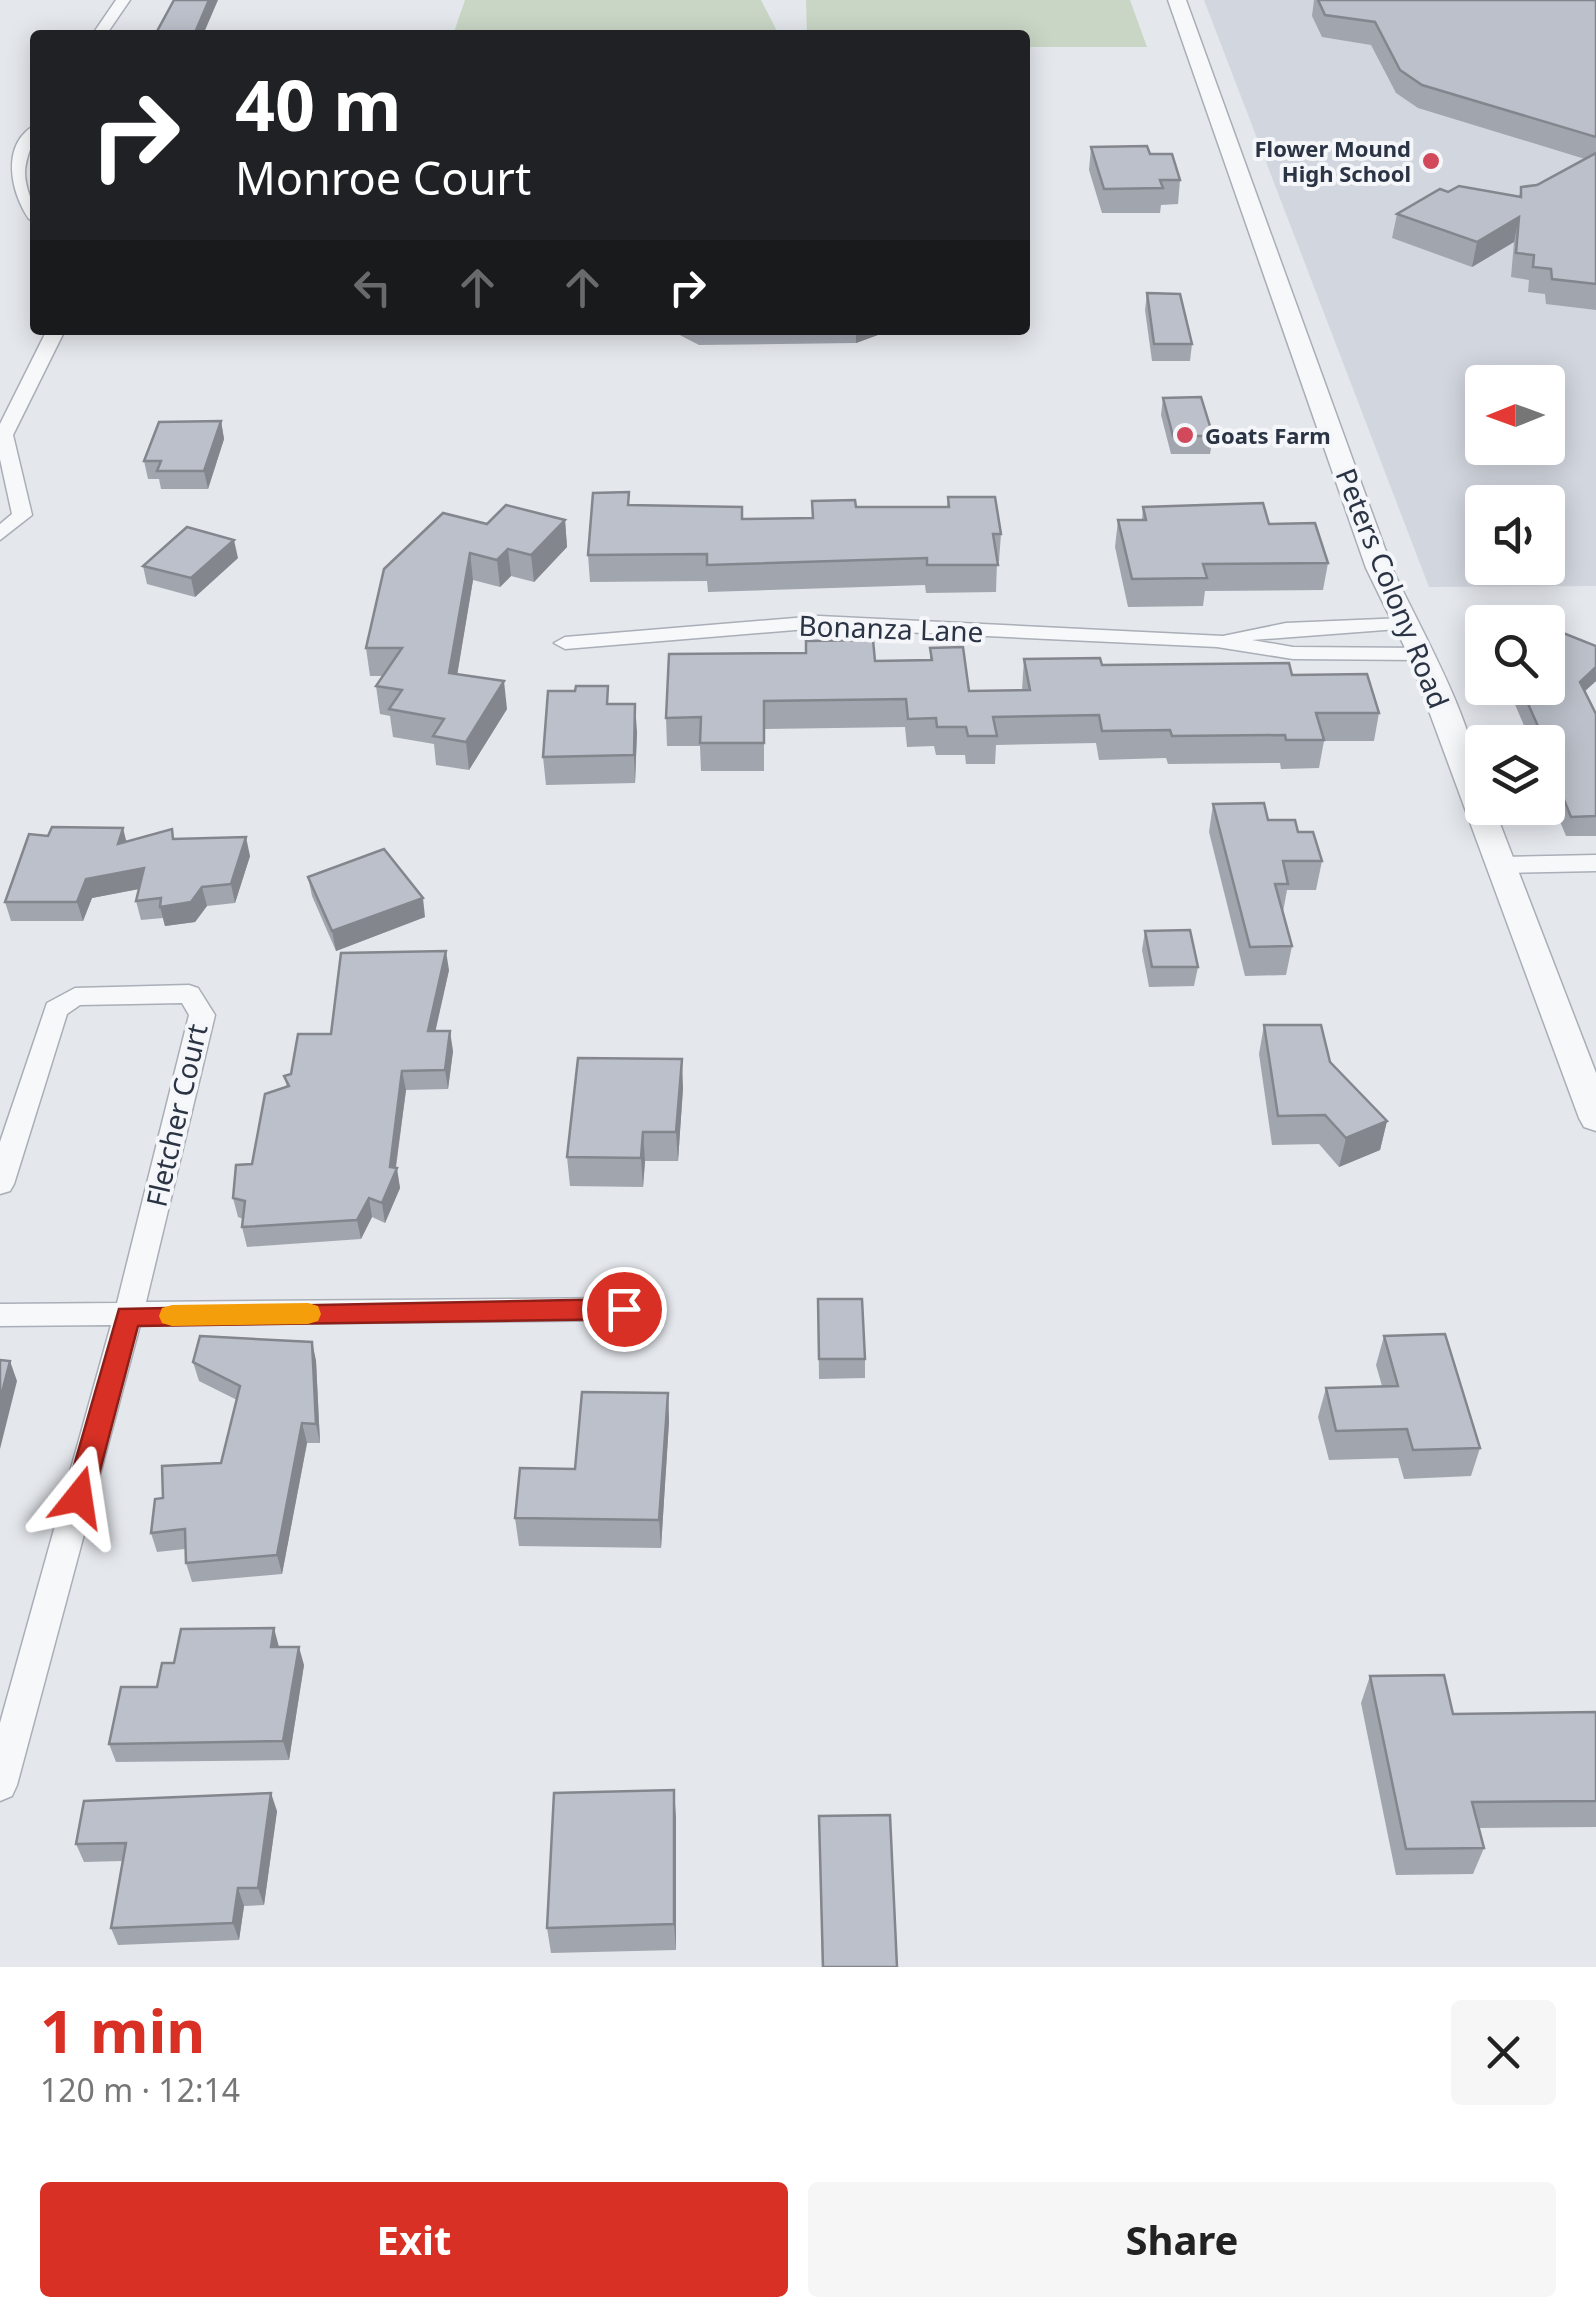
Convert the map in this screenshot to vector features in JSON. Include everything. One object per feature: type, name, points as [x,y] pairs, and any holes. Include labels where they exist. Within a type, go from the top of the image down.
[{"type":"street","points":[[102,30],[123,0]]},
{"type":"street","name":"Peters Colony Road","points":[[1177,0],[1336,450],[1404,624],[1422,654],[1596,1118]]},
{"type":"street","points":[[30,138],[16,160],[16,175],[30,205]]},
{"type":"street","points":[[0,534],[22,514],[2,439],[54,335]]},
{"type":"street","name":"Bonanza Lane","points":[[565,643],[818,622],[926,625],[1080,638],[1217,640],[1293,652],[1422,654]]},
{"type":"street","name":"Bonanza Lane","points":[[1217,640],[1286,628],[1404,624]]},
{"type":"street","points":[[1502,865],[1596,863]]},
{"type":"street","name":"Fletcher Court","points":[[0,1184],[56,1009],[75,997],[189,994],[202,1016],[128,1316],[0,1785]]},
{"type":"street","points":[[0,1314],[128,1316],[624,1309]]},
{"type":"shaded area","name":"Flower Mound High School","points":[[1204,0],[1596,0],[1596,586],[1429,587]]},
{"type":"green space","points":[[465,0],[761,0],[776,30],[455,30]]},
{"type":"green space","points":[[806,0],[1130,0],[1147,47],[1030,47],[1030,30],[807,30]]},
{"type":"building","points":[[174,0],[209,0],[196,30],[158,30]]},
{"type":"building","name":"Flower Mound High School","points":[[1318,0],[1596,0],[1596,137],[1422,85],[1400,70],[1375,22],[1325,15]]},
{"type":"building","points":[[1147,146],[1150,154],[1172,154],[1180,180],[1160,180],[1163,188],[1104,189],[1091,147]]},
{"type":"building","points":[[1596,153],[1596,284],[1552,279],[1551,269],[1533,267],[1534,255],[1516,253],[1519,217],[1477,242],[1397,214],[1440,189],[1448,192],[1459,186],[1521,197],[1521,187],[1537,185]]},
{"type":"building","points":[[1147,293],[1180,294],[1192,344],[1154,344]]},
{"type":"building","points":[[1201,397],[1213,436],[1173,436],[1163,398]]},
{"type":"building","points":[[221,421],[204,471],[157,471],[161,461],[144,461],[159,422]]},
{"type":"building","points":[[629,492],[628,505],[742,507],[742,519],[813,518],[812,501],[855,500],[856,507],[949,507],[948,497],[995,497],[1001,534],[993,534],[998,565],[927,565],[927,558],[707,565],[707,554],[588,555],[593,493]]},
{"type":"building","points":[[1263,503],[1269,524],[1315,523],[1328,563],[1203,564],[1207,578],[1132,579],[1118,520],[1146,520],[1143,507]]},
{"type":"building","points":[[506,505],[565,520],[531,555],[508,549],[497,560],[470,553],[449,673],[504,681],[466,742],[433,736],[444,719],[389,709],[402,690],[376,686],[402,648],[366,648],[384,569],[443,513],[487,524]]},
{"type":"building","points":[[187,527],[234,540],[191,578],[143,566]]},
{"type":"building","points":[[1565,634],[1596,646],[1596,667],[1580,682],[1596,714],[1596,816],[1571,817],[1565,802],[1565,725],[1537,725],[1529,705],[1565,705]]},
{"type":"building","points":[[873,640],[875,661],[932,660],[930,648],[963,647],[969,691],[1030,690],[1024,659],[1100,658],[1102,665],[1289,663],[1292,675],[1367,674],[1379,713],[1316,713],[1324,740],[1286,740],[1285,735],[1172,736],[1170,730],[1102,731],[1099,715],[993,717],[997,736],[968,736],[966,727],[937,727],[936,718],[908,719],[906,699],[764,701],[764,743],[700,743],[701,717],[666,718],[669,654],[806,653],[806,641]]},
{"type":"building","points":[[576,686],[608,686],[607,704],[635,704],[634,755],[543,757],[548,691],[575,691]]},
{"type":"building","points":[[1264,803],[1268,820],[1295,820],[1298,832],[1313,832],[1322,861],[1283,861],[1288,884],[1275,884],[1292,946],[1250,947],[1213,804]]},
{"type":"building","points":[[52,827],[123,828],[118,844],[172,829],[173,839],[246,837],[231,884],[202,887],[191,902],[160,907],[161,898],[136,901],[144,868],[86,879],[77,902],[5,902],[29,834],[48,836]]},
{"type":"building","points":[[384,849],[423,898],[332,931],[308,877]]},
{"type":"building","points":[[1190,930],[1198,967],[1152,967],[1145,931]]},
{"type":"building","points":[[446,951],[428,1031],[450,1031],[445,1070],[402,1071],[390,1167],[397,1168],[382,1203],[369,1198],[357,1220],[242,1227],[245,1201],[233,1198],[236,1165],[252,1164],[265,1094],[289,1086],[284,1076],[291,1074],[298,1034],[331,1034],[341,953]]},
{"type":"building","points":[[1264,1025],[1321,1025],[1330,1062],[1387,1121],[1346,1138],[1325,1115],[1278,1116]]},
{"type":"building","points":[[578,1058],[682,1059],[676,1132],[643,1132],[641,1158],[567,1157]]},
{"type":"building","points":[[818,1299],[862,1299],[865,1359],[819,1359]]},
{"type":"building","points":[[1445,1334],[1480,1448],[1413,1450],[1407,1429],[1336,1431],[1326,1388],[1398,1386],[1384,1336]]},
{"type":"building","points":[[200,1336],[312,1342],[316,1424],[302,1423],[277,1555],[186,1563],[185,1529],[151,1533],[155,1499],[163,1498],[162,1466],[221,1463],[240,1386],[193,1362]]},
{"type":"building","points":[[0,1360],[10,1361],[0,1400]]},
{"type":"building","points":[[582,1392],[668,1393],[659,1520],[515,1518],[520,1468],[575,1469]]},
{"type":"building","points":[[274,1628],[271,1647],[299,1647],[283,1741],[109,1744],[121,1687],[157,1687],[162,1663],[174,1663],[181,1629]]},
{"type":"building","points":[[1444,1675],[1453,1714],[1596,1712],[1596,1801],[1472,1802],[1484,1848],[1406,1849],[1370,1676]]},
{"type":"building","points":[[674,1790],[674,1924],[547,1928],[554,1793]]},
{"type":"building","points":[[271,1793],[258,1888],[238,1888],[233,1923],[111,1928],[126,1843],[76,1844],[84,1801]]},
{"type":"building","points":[[890,1815],[897,1967],[823,1967],[819,1816]]},
{"type":"slow traffic","points":[[172,1316],[308,1314]]},
{"type":"place","name":"Flower Mound High School","points":[[1431,161]]},
{"type":"place","name":"Goats Farm","points":[[1185,435]]},
{"type":"route","points":[[79,1497],[128,1316],[624,1309]]}]
